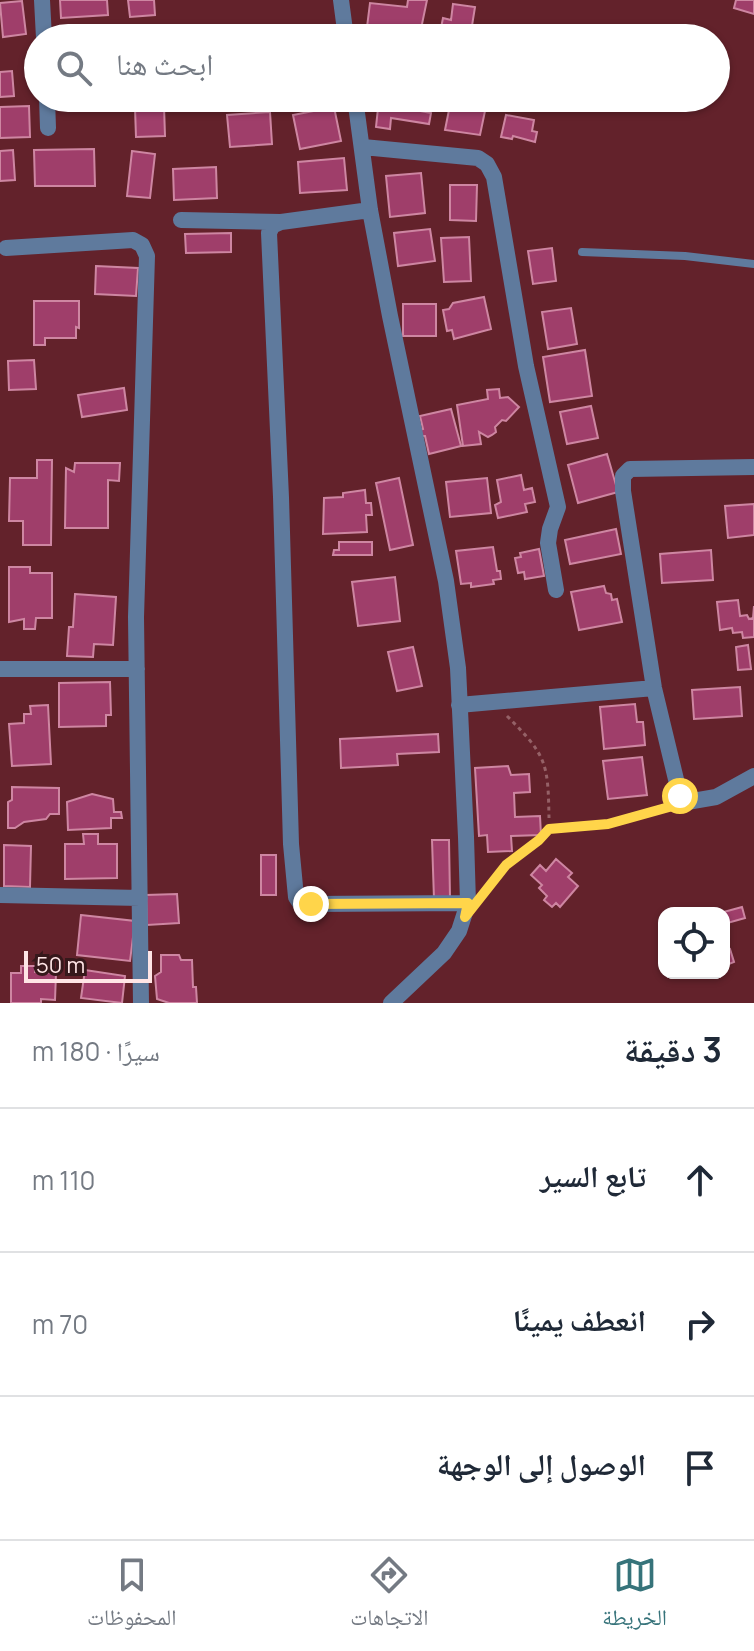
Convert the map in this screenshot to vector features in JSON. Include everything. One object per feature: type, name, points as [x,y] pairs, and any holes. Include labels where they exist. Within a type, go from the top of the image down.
[{"type":"street","points":[[42,0],[43,24]]},
{"type":"street","points":[[341,0],[344,24]]},
{"type":"street","points":[[47,112],[48,128]]},
{"type":"street","points":[[357,112],[370,210],[446,581],[458,668],[466,910],[444,953],[395,1002]]},
{"type":"street","points":[[363,147],[478,158],[487,164],[494,177],[526,366],[558,507],[548,543],[556,590]]},
{"type":"street","points":[[181,220],[281,222],[370,210]]},
{"type":"street","points":[[281,222],[272,226],[269,233],[281,497],[291,844],[296,897],[300,903],[311,904],[466,910]]},
{"type":"street","points":[[6,248],[133,240],[142,245],[147,256],[137,669],[141,1003]]},
{"type":"street","points":[[754,467],[630,469],[623,476],[654,688],[680,796],[687,802],[716,797],[754,776]]},
{"type":"street","points":[[0,669],[137,669]]},
{"type":"street","points":[[459,705],[654,688]]},
{"type":"street","points":[[0,895],[140,898]]},
{"type":"lane","points":[[582,252],[685,256],[754,264]]},
{"type":"lane","points":[[466,910],[506,865],[549,829],[608,824],[687,802]]},
{"type":"path","points":[[493,702],[543,758],[548,782],[549,829]]},
{"type":"building","points":[[60,0],[107,0],[108,15],[61,18]]},
{"type":"building","points":[[128,0],[154,0],[155,15],[130,17]]},
{"type":"building","points":[[408,0],[427,0],[422,24],[367,24],[370,3],[407,7]]},
{"type":"building","points":[[736,0],[754,0],[754,14],[734,8]]},
{"type":"building","points":[[22,1],[24,34],[3,37],[0,3]]},
{"type":"building","points":[[453,4],[475,7],[472,24],[442,24],[443,18],[451,20]]},
{"type":"building","points":[[12,71],[14,96],[0,97],[0,72]]},
{"type":"building","points":[[24,106],[24,112],[29,112],[30,137],[0,138],[0,107]]},
{"type":"building","points":[[135,112],[164,112],[165,136],[136,137]]},
{"type":"building","points":[[270,112],[272,144],[230,147],[227,115]]},
{"type":"building","points":[[335,112],[341,141],[300,149],[293,115]]},
{"type":"building","points":[[378,112],[431,113],[429,124],[391,118],[390,129],[376,127]]},
{"type":"building","points":[[449,112],[485,112],[480,135],[445,130]]},
{"type":"building","points":[[506,115],[534,120],[532,131],[537,132],[535,142],[513,136],[512,139],[501,137]]},
{"type":"building","points":[[94,149],[95,186],[35,186],[34,150]]},
{"type":"building","points":[[13,150],[15,180],[0,181],[0,151]]},
{"type":"building","points":[[132,151],[155,154],[150,198],[127,196]]},
{"type":"building","points":[[344,158],[347,190],[300,193],[298,162]]},
{"type":"building","points":[[216,167],[217,198],[174,200],[173,169]]},
{"type":"building","points":[[421,173],[425,213],[390,217],[386,176]]},
{"type":"building","points":[[450,185],[477,185],[476,221],[450,220]]},
{"type":"building","points":[[430,229],[435,261],[398,266],[394,233]]},
{"type":"building","points":[[231,233],[231,252],[186,253],[185,234]]},
{"type":"building","points":[[469,237],[471,281],[444,282],[441,238]]},
{"type":"building","points":[[552,248],[556,281],[533,284],[528,251]]},
{"type":"building","points":[[96,266],[138,268],[136,296],[95,294]]},
{"type":"building","points":[[484,297],[491,329],[454,339],[452,330],[447,331],[443,310],[449,309],[453,303]]},
{"type":"building","points":[[34,301],[79,301],[76,338],[45,338],[45,345],[34,345]]},
{"type":"building","points":[[403,304],[436,304],[436,336],[403,336]]},
{"type":"building","points":[[571,308],[577,344],[548,349],[542,312]]},
{"type":"building","points":[[585,350],[592,396],[550,402],[543,357]]},
{"type":"building","points":[[34,360],[36,389],[9,390],[8,361]]},
{"type":"building","points":[[124,388],[127,410],[82,417],[78,395]]},
{"type":"building","points":[[499,389],[500,398],[508,397],[519,407],[506,421],[502,420],[495,427],[496,432],[492,435],[488,437],[479,432],[481,444],[463,446],[457,405],[488,399],[487,390]]},
{"type":"building","points":[[591,406],[598,438],[567,444],[560,412]]},
{"type":"building","points":[[451,409],[461,446],[429,454],[425,436],[421,436],[419,430],[423,429],[420,416]]},
{"type":"building","points":[[607,454],[618,492],[578,503],[568,465]]},
{"type":"building","points":[[37,460],[52,460],[51,545],[23,545],[23,521],[9,521],[10,478],[37,478]]},
{"type":"building","points":[[75,463],[120,463],[119,481],[108,480],[108,528],[65,528],[66,468],[74,472]]},
{"type":"building","points":[[521,475],[524,490],[532,488],[535,502],[525,504],[527,512],[498,518],[495,505],[501,502],[497,480]]},
{"type":"building","points":[[399,478],[413,545],[390,550],[376,483]]},
{"type":"building","points":[[487,478],[491,513],[450,517],[446,482]]},
{"type":"building","points":[[365,490],[366,503],[371,503],[372,515],[366,515],[367,532],[323,534],[324,498],[343,497],[343,493]]},
{"type":"building","points":[[754,504],[754,535],[728,538],[725,506]]},
{"type":"building","points":[[616,529],[621,554],[570,564],[565,540]]},
{"type":"building","points":[[339,542],[372,542],[372,555],[333,555],[334,550],[339,550]]},
{"type":"building","points":[[493,547],[501,579],[493,580],[494,584],[471,587],[471,583],[461,584],[456,551]]},
{"type":"building","points":[[539,549],[544,576],[525,579],[524,572],[518,573],[515,558],[521,557],[520,553]]},
{"type":"building","points":[[711,550],[713,580],[662,583],[660,554]]},
{"type":"building","points":[[9,567],[30,567],[30,573],[52,573],[52,618],[36,618],[35,629],[24,629],[24,619],[9,622]]},
{"type":"building","points":[[395,577],[400,621],[358,626],[352,582]]},
{"type":"building","points":[[604,586],[612,600],[617,599],[622,622],[579,630],[571,592]]},
{"type":"building","points":[[75,594],[116,597],[113,645],[94,644],[93,657],[67,656]]},
{"type":"building","points":[[738,600],[740,616],[753,618],[754,606],[754,637],[743,638],[742,632],[733,633],[732,628],[720,630],[717,602]]},
{"type":"building","points":[[748,645],[751,669],[738,670],[736,647]]},
{"type":"building","points":[[413,647],[422,686],[397,691],[388,652]]},
{"type":"building","points":[[110,682],[111,715],[106,715],[106,726],[59,727],[59,683]]},
{"type":"building","points":[[740,687],[742,716],[694,719],[692,690]]},
{"type":"building","points":[[635,704],[637,722],[643,722],[645,745],[604,749],[600,707]]},
{"type":"building","points":[[48,705],[51,764],[12,766],[9,724],[24,723],[24,714],[31,714],[30,706]]},
{"type":"building","points":[[438,734],[439,752],[397,754],[398,765],[341,768],[340,739]]},
{"type":"building","points":[[642,757],[647,795],[608,799],[603,761]]},
{"type":"building","points":[[508,766],[511,775],[529,774],[530,792],[514,793],[515,817],[540,816],[541,835],[511,836],[512,851],[488,852],[487,835],[479,836],[475,768]]},
{"type":"building","points":[[12,787],[59,788],[59,814],[8,828],[8,802],[12,800]]},
{"type":"building","points":[[92,794],[113,799],[114,812],[121,812],[122,818],[111,818],[111,828],[68,830],[67,802]]},
{"type":"building","points":[[83,834],[98,834],[98,844],[117,844],[117,878],[65,879],[65,844],[84,844]]},
{"type":"building","points":[[432,840],[449,840],[450,898],[434,899]]},
{"type":"building","points":[[4,845],[31,846],[30,887],[4,886]]},
{"type":"building","points":[[261,855],[276,855],[276,895],[261,895]]},
{"type":"building","points":[[556,859],[572,873],[568,877],[578,886],[560,907],[556,903],[552,907],[544,900],[547,896],[539,888],[542,885],[531,875],[540,865],[546,871]]},
{"type":"building","points":[[177,894],[179,923],[147,925],[146,895]]},
{"type":"building","points":[[742,907],[745,918],[730,922],[730,910]]},
{"type":"building","points":[[81,915],[135,921],[130,961],[77,955]]},
{"type":"building","points":[[161,955],[179,955],[181,960],[192,960],[197,1003],[169,1003],[157,999],[155,976],[161,972]]},
{"type":"building","points":[[21,966],[35,966],[35,972],[56,973],[55,1000],[11,1003],[11,973],[21,973]]},
{"type":"building","points":[[85,970],[125,976],[122,1003],[81,998]]},
{"type":"route","points":[[311,904],[468,903],[465,917],[506,865],[549,829],[608,824],[650,814],[687,802],[680,796]]}]
